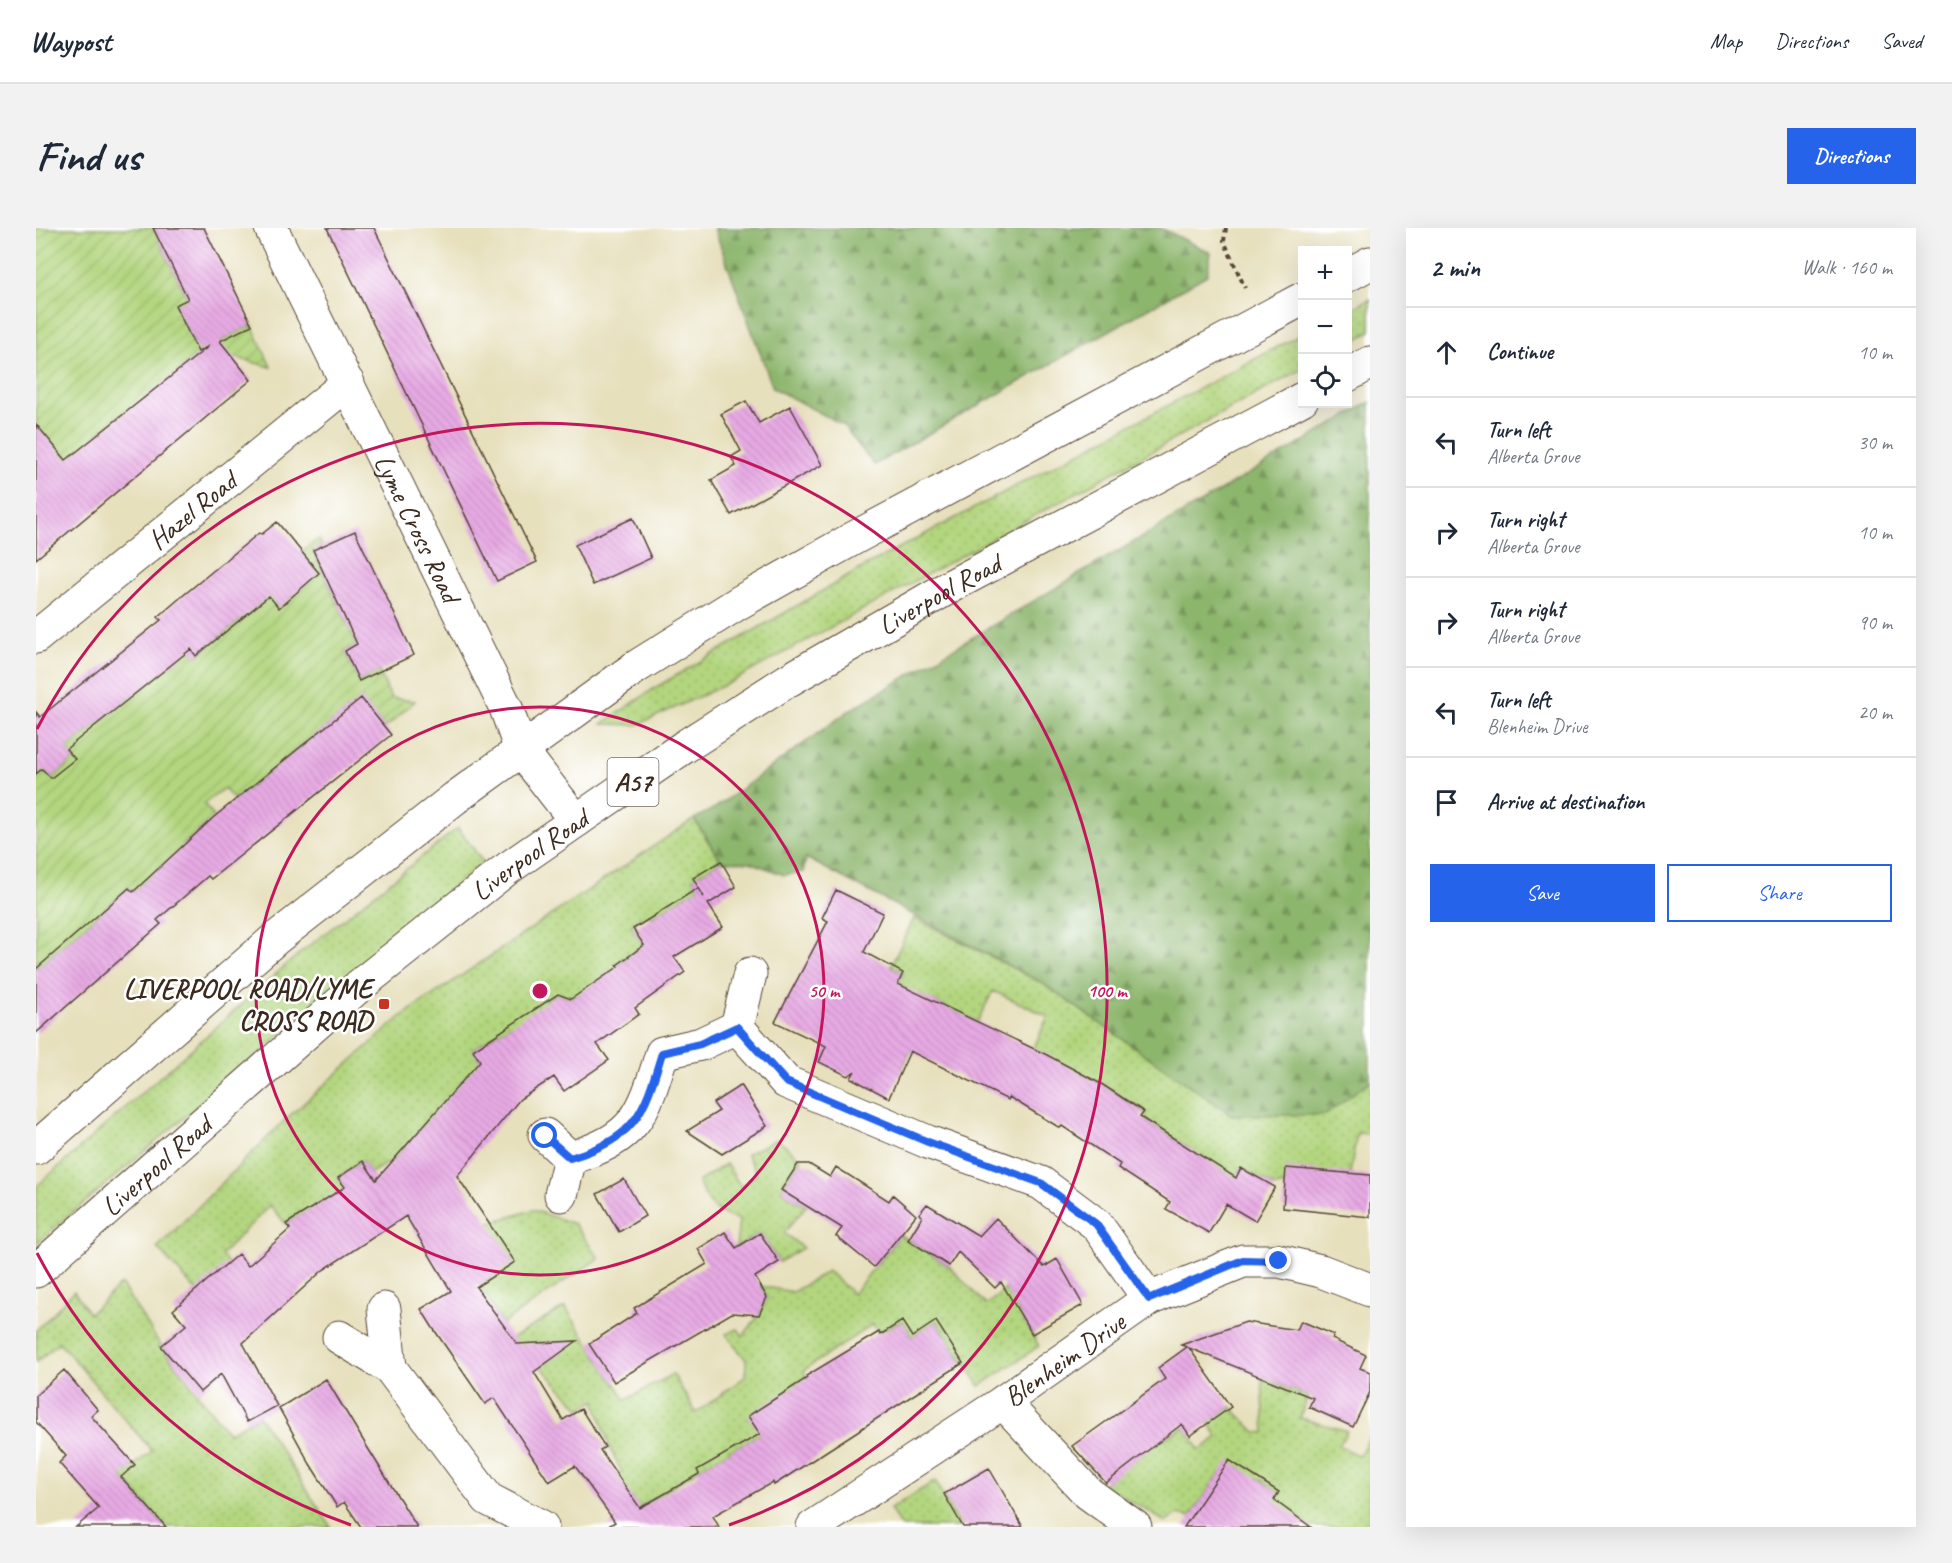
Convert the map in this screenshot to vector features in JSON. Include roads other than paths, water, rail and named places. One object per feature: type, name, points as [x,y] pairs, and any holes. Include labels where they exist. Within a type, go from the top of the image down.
[{"type":"main road","name":"Lyme Cross Road","points":[[271,228],[506,708],[521,750],[576,821]]},
{"type":"main road","points":[[1352,272],[1370,263]]},
{"type":"main road","points":[[36,1148],[275,939],[455,798],[636,667],[740,602],[970,475],[1300,300]]},
{"type":"main road","points":[[1352,372],[1370,363]]},
{"type":"main road","name":"Hazel Road","points":[[36,637],[348,383]]},
{"type":"main road","name":"Liverpool Road","points":[[36,1271],[359,986],[504,871],[576,821],[684,747],[787,681],[951,586],[1298,401]]},
{"type":"main road","points":[[737,1027],[750,975]]},
{"type":"main road","points":[[570,1158],[598,1149],[627,1132],[649,1095],[662,1053],[700,1044],[737,1027]]},
{"type":"main road","points":[[737,1027],[786,1082],[928,1142],[1041,1183],[1096,1224],[1149,1299]]},
{"type":"main road","points":[[545,1136],[570,1158]]},
{"type":"main road","points":[[561,1196],[570,1158]]},
{"type":"main road","name":"Blenheim Drive","points":[[813,1527],[1003,1402],[1149,1299],[1243,1260],[1290,1264],[1321,1271],[1370,1290]]},
{"type":"main road","points":[[384,1309],[390,1368]]},
{"type":"main road","points":[[339,1337],[390,1368],[488,1499],[542,1527]]},
{"type":"main road","points":[[1003,1402],[1088,1493],[1136,1527]]},
{"type":"place","name":"LIVERPOOL ROAD/LYME CROSS ROAD","points":[[384,1004]]}]
